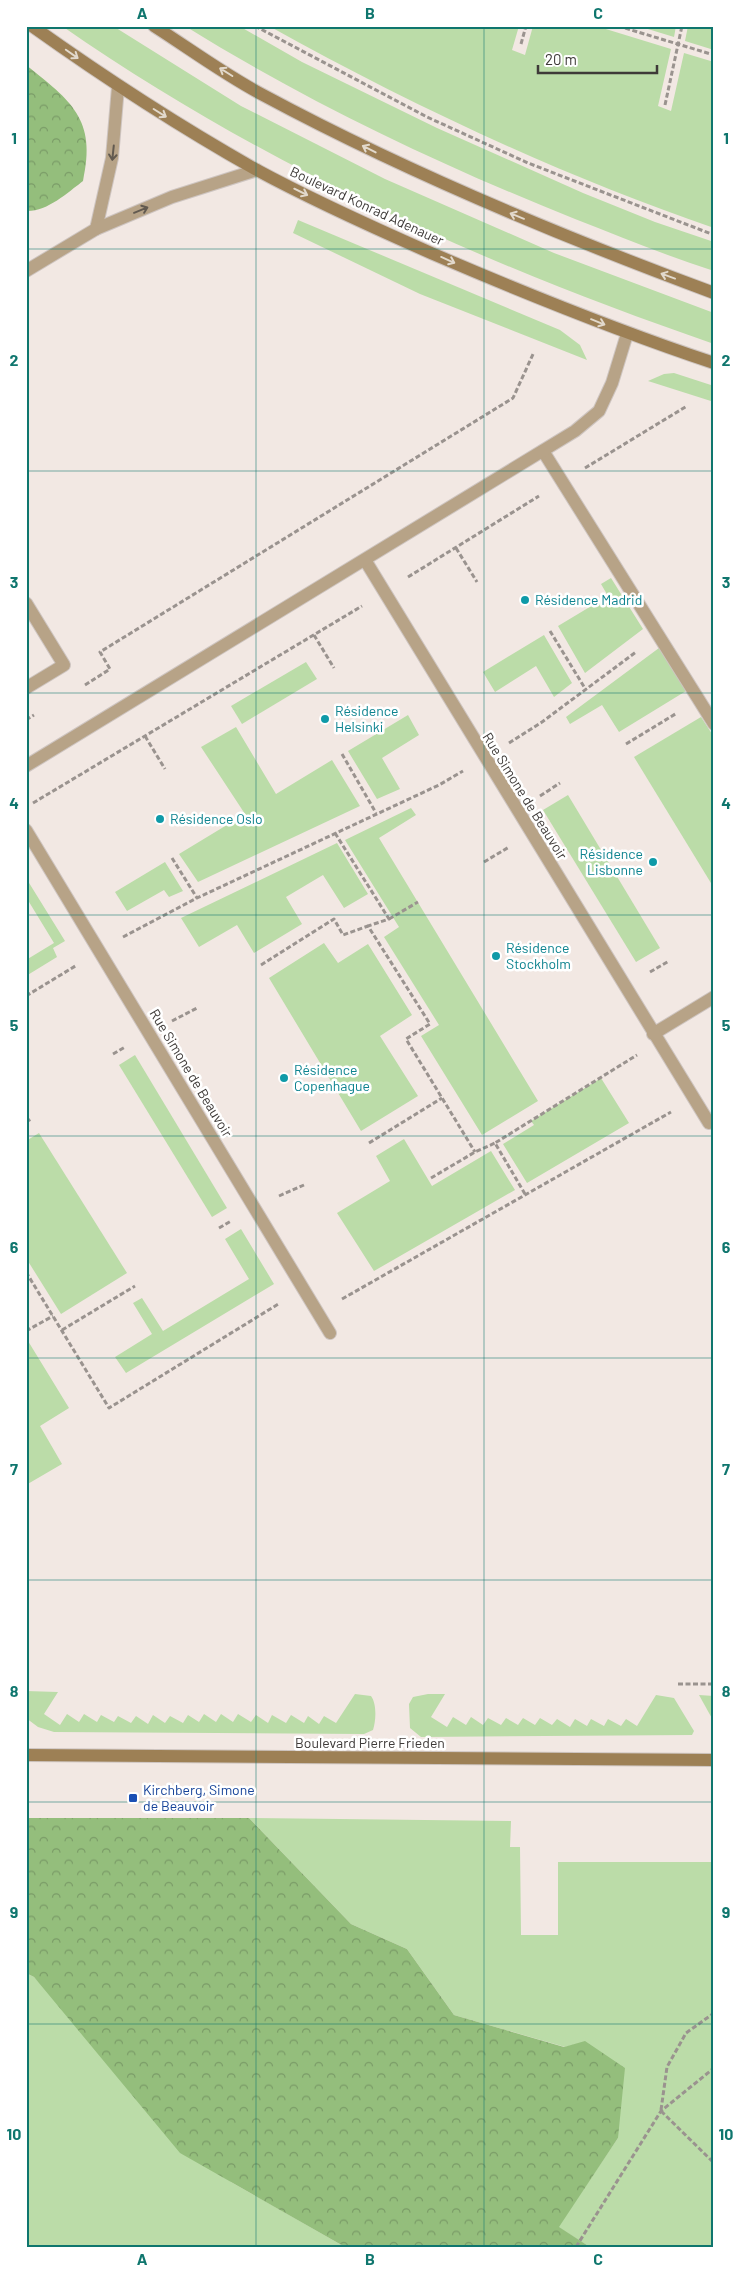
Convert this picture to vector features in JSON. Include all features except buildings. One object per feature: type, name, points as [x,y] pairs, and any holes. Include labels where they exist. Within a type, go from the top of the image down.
[{"type":"main road","name":"Boulevard Konrad Adenauer","points":[[32,26],[118,87],[257,170],[369,226],[488,278],[627,334],[714,363]]},
{"type":"main road","points":[[154,26],[261,94],[395,162],[510,214],[714,293]]},
{"type":"main road","name":"Boulevard Pierre Frieden","points":[[26,1755],[714,1760]]},
{"type":"street","points":[[96,229],[112,158],[118,87]]},
{"type":"street","points":[[26,271],[96,229],[172,197],[257,170]]},
{"type":"street","points":[[26,766],[575,432],[599,411],[612,383],[627,334]]},
{"type":"street","points":[[543,451],[714,724]]},
{"type":"street","name":"Rue Simone de Beauvoir","points":[[364,560],[709,1123]]},
{"type":"street","points":[[26,603],[64,665],[26,688]]},
{"type":"street","name":"Rue Simone de Beauvoir","points":[[26,830],[330,1333]]},
{"type":"street","points":[[656,1038],[714,997]]},
{"type":"path","points":[[255,26],[351,78],[461,132],[582,185],[714,235]]},
{"type":"path","points":[[521,44],[526,26]]},
{"type":"path","points":[[618,26],[714,56]]},
{"type":"path","points":[[665,104],[682,26]]},
{"type":"path","points":[[77,690],[110,669],[100,652],[513,398],[534,352]]},
{"type":"path","points":[[26,808],[314,635],[687,406]]},
{"type":"path","points":[[456,548],[477,582]]},
{"type":"path","points":[[550,631],[586,690]]},
{"type":"path","points":[[314,635],[334,668]]},
{"type":"path","points":[[26,996],[100,951],[197,898],[439,785],[542,722],[659,635]]},
{"type":"path","points":[[626,744],[699,700]]},
{"type":"path","points":[[26,720],[43,710]]},
{"type":"path","points":[[145,736],[165,769]]},
{"type":"path","points":[[342,754],[376,813]]},
{"type":"path","points":[[335,833],[389,919]]},
{"type":"path","points":[[172,858],[197,898]]},
{"type":"path","points":[[261,965],[334,920],[343,935],[389,919],[418,902]]},
{"type":"path","points":[[368,926],[430,1024],[406,1039],[475,1152]]},
{"type":"path","points":[[431,1178],[475,1152],[495,1143],[656,1038]]},
{"type":"path","points":[[369,1143],[442,1098]]},
{"type":"path","points":[[318,1312],[693,1099]]},
{"type":"path","points":[[26,1122],[30,1119]]},
{"type":"path","points":[[495,1143],[526,1194]]},
{"type":"path","points":[[26,1272],[109,1408],[304,1290]]},
{"type":"path","points":[[62,1330],[135,1286]]},
{"type":"path","points":[[26,1331],[53,1316]]},
{"type":"path","points":[[678,1684],[714,1684]]},
{"type":"path","points":[[660,2111],[667,2067],[686,2033],[714,2013]]},
{"type":"path","points":[[576,2247],[660,2111],[714,2068]]},
{"type":"path","points":[[660,2111],[714,2162]]},
{"type":"green space","points":[[62,26],[113,26],[241,106],[385,179],[554,253],[714,313],[714,344],[543,281],[377,208],[296,167],[216,123],[138,76]]},
{"type":"green space","points":[[185,26],[239,26],[302,62],[437,128],[583,193],[655,222],[714,242],[714,271],[661,253],[575,219],[425,155],[327,107]]},
{"type":"green space","points":[[269,26],[519,26],[512,50],[525,55],[533,26],[596,26],[671,49],[658,106],[671,111],[684,53],[714,62],[714,228],[599,185],[487,137],[377,83]]},
{"type":"green space","points":[[638,26],[676,26],[674,37]]},
{"type":"green space","points":[[688,26],[714,26],[714,50],[685,41]]},
{"type":"green space","points":[[26,65],[68,101],[77,113],[83,127],[86,142],[86,160],[83,181],[49,205],[26,211]]},
{"type":"green space","points":[[298,220],[560,330],[580,345],[587,360],[420,294],[293,233]]},
{"type":"green space","points":[[674,373],[714,386],[714,402],[648,381],[664,374]]},
{"type":"green space","points":[[611,578],[643,629],[585,673],[558,626],[608,596],[601,584]]},
{"type":"green space","points":[[544,635],[572,683],[554,697],[536,666],[495,692],[483,672]]},
{"type":"green space","points":[[659,648],[686,691],[619,732],[602,705],[570,724],[566,717]]},
{"type":"green space","points":[[306,662],[317,679],[242,724],[231,706]]},
{"type":"green space","points":[[408,715],[419,735],[382,758],[400,789],[377,799],[348,751]]},
{"type":"green space","points":[[701,717],[714,737],[714,888],[634,757]]},
{"type":"green space","points":[[236,727],[276,794],[332,760],[360,806],[198,882],[179,854],[245,814],[201,747]]},
{"type":"green space","points":[[568,795],[660,948],[636,962],[543,810]]},
{"type":"green space","points":[[411,808],[416,815],[379,838],[538,1101],[482,1135],[421,1036],[439,1025],[384,937],[399,927],[345,840]]},
{"type":"green space","points":[[337,843],[368,894],[344,908],[323,875],[286,897],[302,924],[254,953],[237,925],[199,947],[181,918]]},
{"type":"green space","points":[[165,862],[183,891],[169,897],[164,890],[127,911],[115,892]]},
{"type":"green space","points":[[26,878],[65,941],[53,948],[57,957],[26,976],[26,960],[54,943],[26,897]]},
{"type":"green space","points":[[324,943],[338,963],[368,944],[412,1015],[380,1036],[418,1096],[361,1131],[269,978]]},
{"type":"green space","points":[[135,1055],[227,1208],[212,1217],[119,1065]]},
{"type":"green space","points":[[601,1078],[629,1123],[527,1183],[503,1144],[534,1125],[531,1121]]},
{"type":"green space","points":[[39,1133],[127,1273],[61,1314],[26,1258],[26,1141]]},
{"type":"green space","points":[[404,1139],[432,1186],[491,1151],[515,1190],[374,1271],[337,1213],[390,1181],[376,1156]]},
{"type":"green space","points":[[241,1229],[274,1284],[126,1373],[115,1357],[152,1334],[133,1303],[142,1298],[163,1331],[249,1279],[225,1239]]},
{"type":"green space","points":[[28,1341],[69,1408],[40,1426],[62,1464],[26,1485],[26,1342]]},
{"type":"green space","points":[[26,1691],[58,1692],[44,1714],[60,1725],[67,1714],[79,1722],[84,1714],[97,1722],[101,1715],[114,1722],[118,1716],[131,1723],[136,1716],[148,1724],[153,1715],[165,1723],[170,1716],[183,1723],[188,1715],[199,1722],[204,1714],[216,1722],[221,1714],[233,1722],[238,1714],[251,1722],[256,1715],[268,1723],[272,1715],[286,1723],[291,1715],[304,1723],[308,1716],[319,1724],[324,1716],[336,1723],[355,1694],[371,1696],[375,1708],[375,1717],[373,1730],[364,1734],[54,1732],[38,1727],[26,1718]]},
{"type":"green space","points":[[428,1694],[445,1694],[431,1717],[447,1727],[453,1717],[466,1725],[471,1717],[483,1725],[488,1718],[501,1725],[506,1718],[518,1725],[523,1718],[535,1725],[540,1718],[552,1725],[557,1719],[570,1727],[575,1719],[587,1726],[591,1719],[604,1726],[608,1719],[621,1726],[626,1719],[637,1726],[656,1695],[674,1698],[694,1731],[692,1735],[421,1737],[410,1728],[409,1704],[413,1697]]},
{"type":"green space","points":[[699,1695],[714,1696],[714,1722]]},
{"type":"green space","points":[[26,1818],[249,1818],[351,1924],[407,1949],[454,2015],[564,2047],[585,2041],[625,2068],[618,2138],[559,2227],[590,2247],[345,2247],[180,2153],[34,1977],[26,1973]]},
{"type":"green space","points":[[249,1818],[511,1821],[510,1847],[520,1847],[521,1935],[558,1935],[558,1862],[713,1862],[714,1826],[714,2247],[590,2247],[558,2227],[618,2138],[585,2042],[565,2047],[454,2015],[407,1949],[351,1924]]},
{"type":"green space","points":[[26,1973],[34,1977],[231,2182],[345,2247],[26,2247]]},
{"type":"place","name":"Résidence Madrid","points":[[525,600]]},
{"type":"place","name":"Résidence Helsinki","points":[[325,719]]},
{"type":"place","name":"Résidence Oslo","points":[[160,819]]},
{"type":"place","name":"Résidence Lisbonne","points":[[653,862]]},
{"type":"place","name":"Résidence Stockholm","points":[[496,956]]},
{"type":"place","name":"Résidence Copenhague","points":[[284,1078]]},
{"type":"place","name":"Kirchberg, Simone de Beauvoir","points":[[133,1798]]}]
